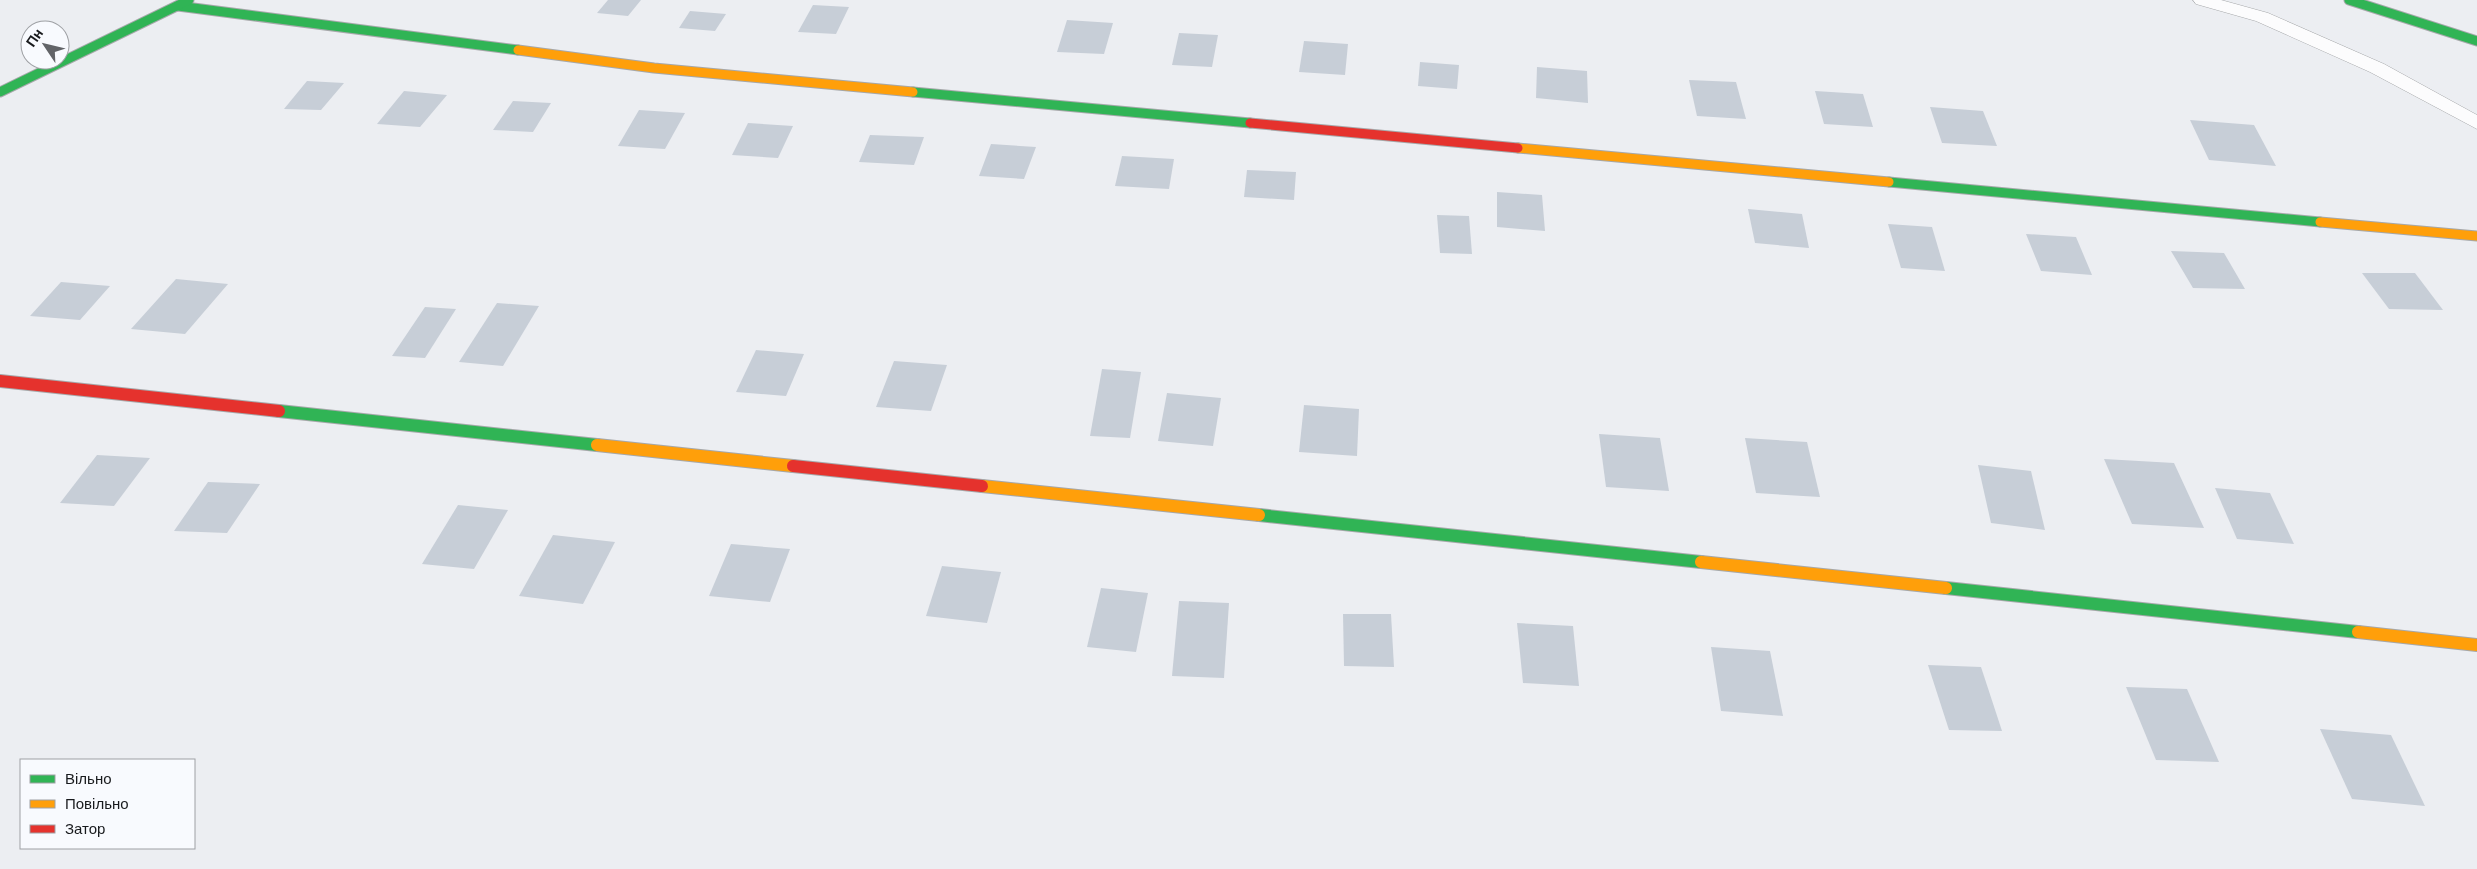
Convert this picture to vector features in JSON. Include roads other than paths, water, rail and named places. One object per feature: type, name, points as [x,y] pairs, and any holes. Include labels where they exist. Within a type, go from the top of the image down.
[{"type":"street","points":[[0,92],[189,0]]},
{"type":"street","points":[[2349,0],[2477,41]]},
{"type":"street","points":[[178,6],[654,68],[2477,236]]},
{"type":"street","points":[[0,381],[2477,645]]},
{"type":"lane","points":[[2202,0],[2262,17],[2376,68],[2477,123]]}]
